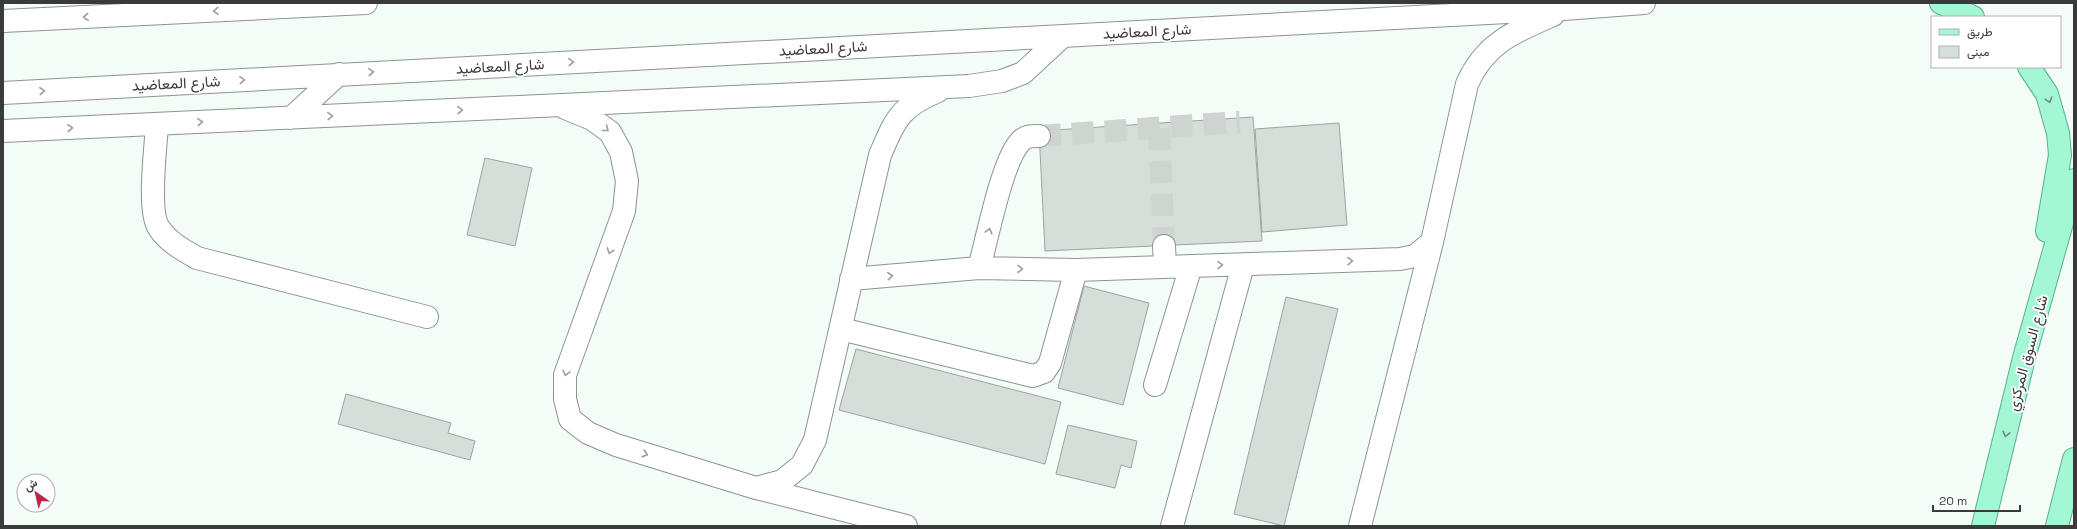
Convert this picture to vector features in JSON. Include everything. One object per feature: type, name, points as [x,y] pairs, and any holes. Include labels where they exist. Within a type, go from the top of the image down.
[{"type":"main road","points":[[1941,3],[1970,16]]},
{"type":"main road","points":[[2024,358],[2060,155],[2058,133],[2047,94],[2030,68]]},
{"type":"main road","name":"شارع السوق المركزي","points":[[1983,526],[2024,358],[2074,180]]},
{"type":"main road","points":[[2057,526],[2074,459]]},
{"type":"street","points":[[3,21],[366,3]]},
{"type":"street","name":"شارع المعاضيد","points":[[3,93],[1564,9],[1644,3]]},
{"type":"street","points":[[1360,526],[1432,242],[1467,84],[1475,66],[1492,48],[1512,34],[1564,9]]},
{"type":"street","points":[[3,131],[945,88],[1002,82],[1023,72],[1063,36]]},
{"type":"street","points":[[291,118],[339,74]]},
{"type":"street","points":[[756,488],[782,481],[802,466],[815,440],[880,155],[891,129],[899,116],[915,101],[945,88]]},
{"type":"street","points":[[558,106],[592,119],[610,132],[621,152],[627,181],[624,211],[565,375],[565,399],[570,419],[588,433],[616,445],[756,488],[906,526]]},
{"type":"street","points":[[158,124],[153,203],[158,227],[172,243],[197,258],[427,317]]},
{"type":"street","points":[[979,268],[1008,161],[1020,141],[1028,136],[1039,136]]},
{"type":"street","points":[[851,279],[979,268],[1076,270],[1165,256],[1190,266],[1400,259],[1415,256],[1432,242]]},
{"type":"street","points":[[1172,526],[1243,265]]},
{"type":"street","points":[[1155,385],[1190,266]]},
{"type":"street","points":[[841,329],[1033,376],[1044,372],[1050,363],[1076,270]]},
{"type":"building","points":[[1253,117],[1262,241],[1045,251],[1039,131]]},
{"type":"building","points":[[1339,123],[1347,225],[1262,232],[1255,129]]},
{"type":"building","points":[[485,158],[532,168],[515,246],[467,235]]},
{"type":"building","points":[[1084,286],[1149,303],[1123,405],[1058,388]]},
{"type":"building","points":[[1286,297],[1338,309],[1284,526],[1234,514]]},
{"type":"building","points":[[856,349],[1061,402],[1045,464],[839,410]]},
{"type":"building","points":[[346,394],[451,423],[448,433],[475,441],[470,460],[338,424]]},
{"type":"building","points":[[1068,425],[1137,441],[1131,468],[1121,465],[1115,488],[1056,474]]},
{"type":"tunnel","points":[[1039,136],[1240,122]]},
{"type":"tunnel","points":[[1159,128],[1164,246]]}]
